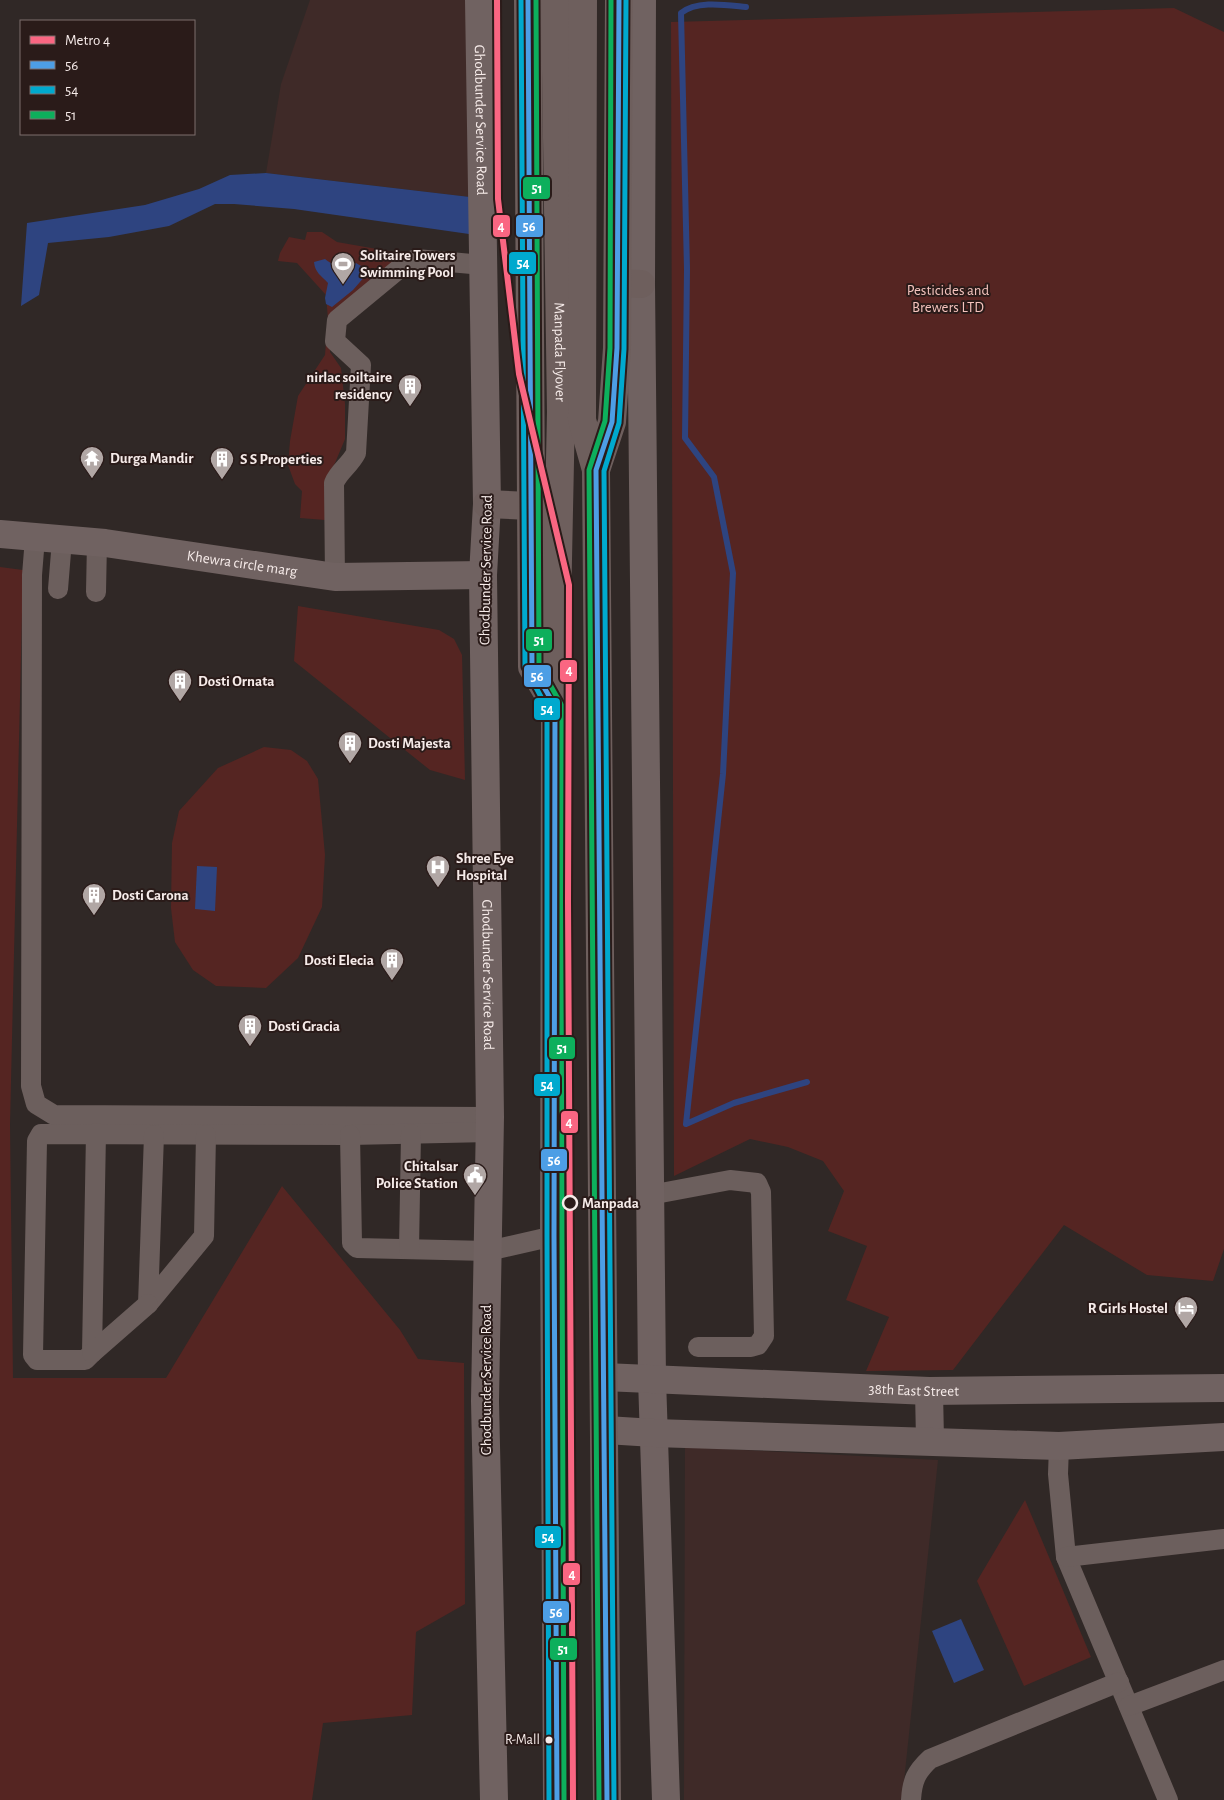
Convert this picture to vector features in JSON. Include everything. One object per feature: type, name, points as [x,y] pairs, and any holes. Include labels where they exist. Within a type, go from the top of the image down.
[{"type":"main road","points":[[528,0],[532,667],[555,706]]},
{"type":"main road","name":"Manpada Flyover","points":[[555,0],[571,416],[596,470]]},
{"type":"main road","name":"Manpada Flyover","points":[[557,1800],[554,1236],[555,706],[571,416],[583,0]]},
{"type":"main road","points":[[607,1800],[606,1430],[596,470],[612,422],[629,284],[619,0]]},
{"type":"main road","points":[[487,504],[530,506]]},
{"type":"street","name":"Ghodbunder Service Road","points":[[479,0],[487,504],[483,575],[490,1125],[485,1401],[494,1800]]},
{"type":"street","points":[[642,0],[629,284],[650,1195],[652,1379],[666,1800]]},
{"type":"street","points":[[335,578],[334,482],[336,476],[352,462],[356,454],[361,365],[335,341],[337,320],[406,263],[416,259],[483,265]]},
{"type":"street","name":"Khewra circle marg","points":[[0,534],[97,542],[335,578],[483,575]]},
{"type":"street","points":[[35,538],[32,575],[31,1086],[36,1104],[54,1115],[490,1125]]},
{"type":"street","points":[[58,589],[62,540]]},
{"type":"street","points":[[96,592],[97,542]]},
{"type":"street","points":[[206,1135],[204,1236],[148,1304],[85,1360],[37,1360],[33,1355],[37,1141],[41,1134],[411,1134],[490,1125]]},
{"type":"street","points":[[92,1353],[96,1133]]},
{"type":"street","points":[[409,1249],[411,1134]]},
{"type":"street","points":[[148,1304],[154,1135]]},
{"type":"street","points":[[350,1135],[352,1243],[357,1248],[488,1252],[554,1236]]},
{"type":"street","points":[[650,1195],[730,1180],[757,1183],[761,1192],[764,1336],[758,1345],[751,1347],[698,1348]]},
{"type":"street","name":"38th East Street","points":[[604,1377],[930,1391],[1224,1388]]},
{"type":"street","points":[[930,1391],[930,1440]]},
{"type":"street","points":[[606,1430],[1059,1446],[1224,1438]]},
{"type":"street","points":[[1059,1446],[1058,1474],[1066,1557],[1129,1706],[1162,1798]]},
{"type":"street","points":[[1066,1557],[1224,1539]]},
{"type":"street","points":[[1129,1706],[1224,1670]]},
{"type":"street","points":[[911,1800],[912,1783],[918,1770],[930,1759],[1118,1682]]},
{"type":"shaded area","points":[[310,0],[470,0],[470,197],[266,173],[281,84]]},
{"type":"shaded area","points":[[685,1447],[938,1460],[902,1800],[684,1800]]},
{"type":"green space","name":"Pesticides and Brewers LTD","points":[[1174,8],[1224,32],[1224,1249],[1213,1281],[1147,1275],[1064,1225],[953,1370],[866,1371],[889,1317],[846,1300],[867,1246],[828,1231],[844,1191],[823,1161],[788,1147],[750,1139],[674,1176],[671,22]]},
{"type":"green space","points":[[307,232],[322,232],[337,242],[394,252],[393,266],[331,325],[330,352],[341,368],[345,404],[345,439],[335,463],[327,476],[325,520],[300,518],[302,491],[295,484],[288,465],[298,396],[325,355],[328,319],[326,295],[297,263],[278,261],[280,253],[289,237],[305,240]]},
{"type":"green space","points":[[0,567],[23,570],[10,1124],[13,1378],[166,1378],[282,1186],[400,1330],[418,1359],[464,1363],[465,1604],[416,1632],[412,1715],[323,1723],[312,1800],[0,1800]]},
{"type":"green space","points":[[298,606],[439,630],[454,639],[462,655],[465,780],[430,770],[294,661]]},
{"type":"green space","points":[[264,747],[291,750],[307,761],[318,779],[325,855],[322,907],[298,958],[266,988],[216,986],[193,970],[175,942],[171,908],[172,843],[179,811],[218,768]]},
{"type":"green space","points":[[1025,1500],[1091,1657],[1024,1686],[977,1581]]},
{"type":"water","points":[[266,173],[470,197],[469,234],[294,209],[215,204],[169,226],[109,237],[48,243],[39,295],[21,306],[27,223],[145,205],[199,189],[230,175]]},
{"type":"water","name":"Solitaire Towers Swimming Pool","points":[[325,259],[340,267],[347,267],[356,263],[361,266],[366,275],[353,290],[332,307],[326,304],[325,298],[328,283],[317,271],[314,262]]},
{"type":"water","points":[[197,866],[217,867],[215,911],[195,909]]},
{"type":"water","points":[[961,1619],[984,1670],[954,1683],[932,1631]]},
{"type":"waterway","points":[[746,7],[703,5],[695,6],[681,13],[687,269],[685,438],[714,477],[733,573],[723,774],[686,1124],[734,1103],[807,1082]]},
{"type":"metro line","name":"4","points":[[497,0],[498,199],[519,374],[569,585],[568,901],[573,1800]]},
{"type":"transit line","name":"54","points":[[521,0],[525,667],[547,708],[549,1800]]},
{"type":"transit line","name":"56","points":[[528,0],[532,667],[555,706],[554,1236],[557,1800]]},
{"type":"transit line","name":"51","points":[[536,0],[539,665],[562,706],[564,1800]]},
{"type":"transit line","name":"51","points":[[599,1800],[589,470],[605,421],[610,348],[611,0]]},
{"type":"transit line","name":"56","points":[[607,1800],[596,470],[612,422],[617,348],[619,0]]},
{"type":"transit line","name":"54","points":[[614,1800],[604,471],[619,423],[624,349],[626,0]]},
{"type":"place","name":"Solitaire Towers Swimming Pool","points":[[343,285]]},
{"type":"place","name":"nirlac soiltaire residency","points":[[410,407]]},
{"type":"place","name":"Durga Mandir","points":[[92,479]]},
{"type":"place","name":"S S Properties","points":[[222,480]]},
{"type":"place","name":"Dosti Ornata","points":[[180,702]]},
{"type":"place","name":"Dosti Majesta","points":[[350,764]]},
{"type":"place","name":"Shree Eye Hospital","points":[[438,888]]},
{"type":"place","name":"Dosti Carona","points":[[94,916]]},
{"type":"place","name":"Dosti Elecia","points":[[392,981]]},
{"type":"place","name":"Dosti Gracia","points":[[250,1047]]},
{"type":"place","name":"Chitalsar Police Station","points":[[475,1196]]},
{"type":"place","name":"Manpada","points":[[570,1203]]},
{"type":"place","name":"R Girls Hostel","points":[[1186,1329]]},
{"type":"place","name":"R-Mall","points":[[549,1740]]}]
